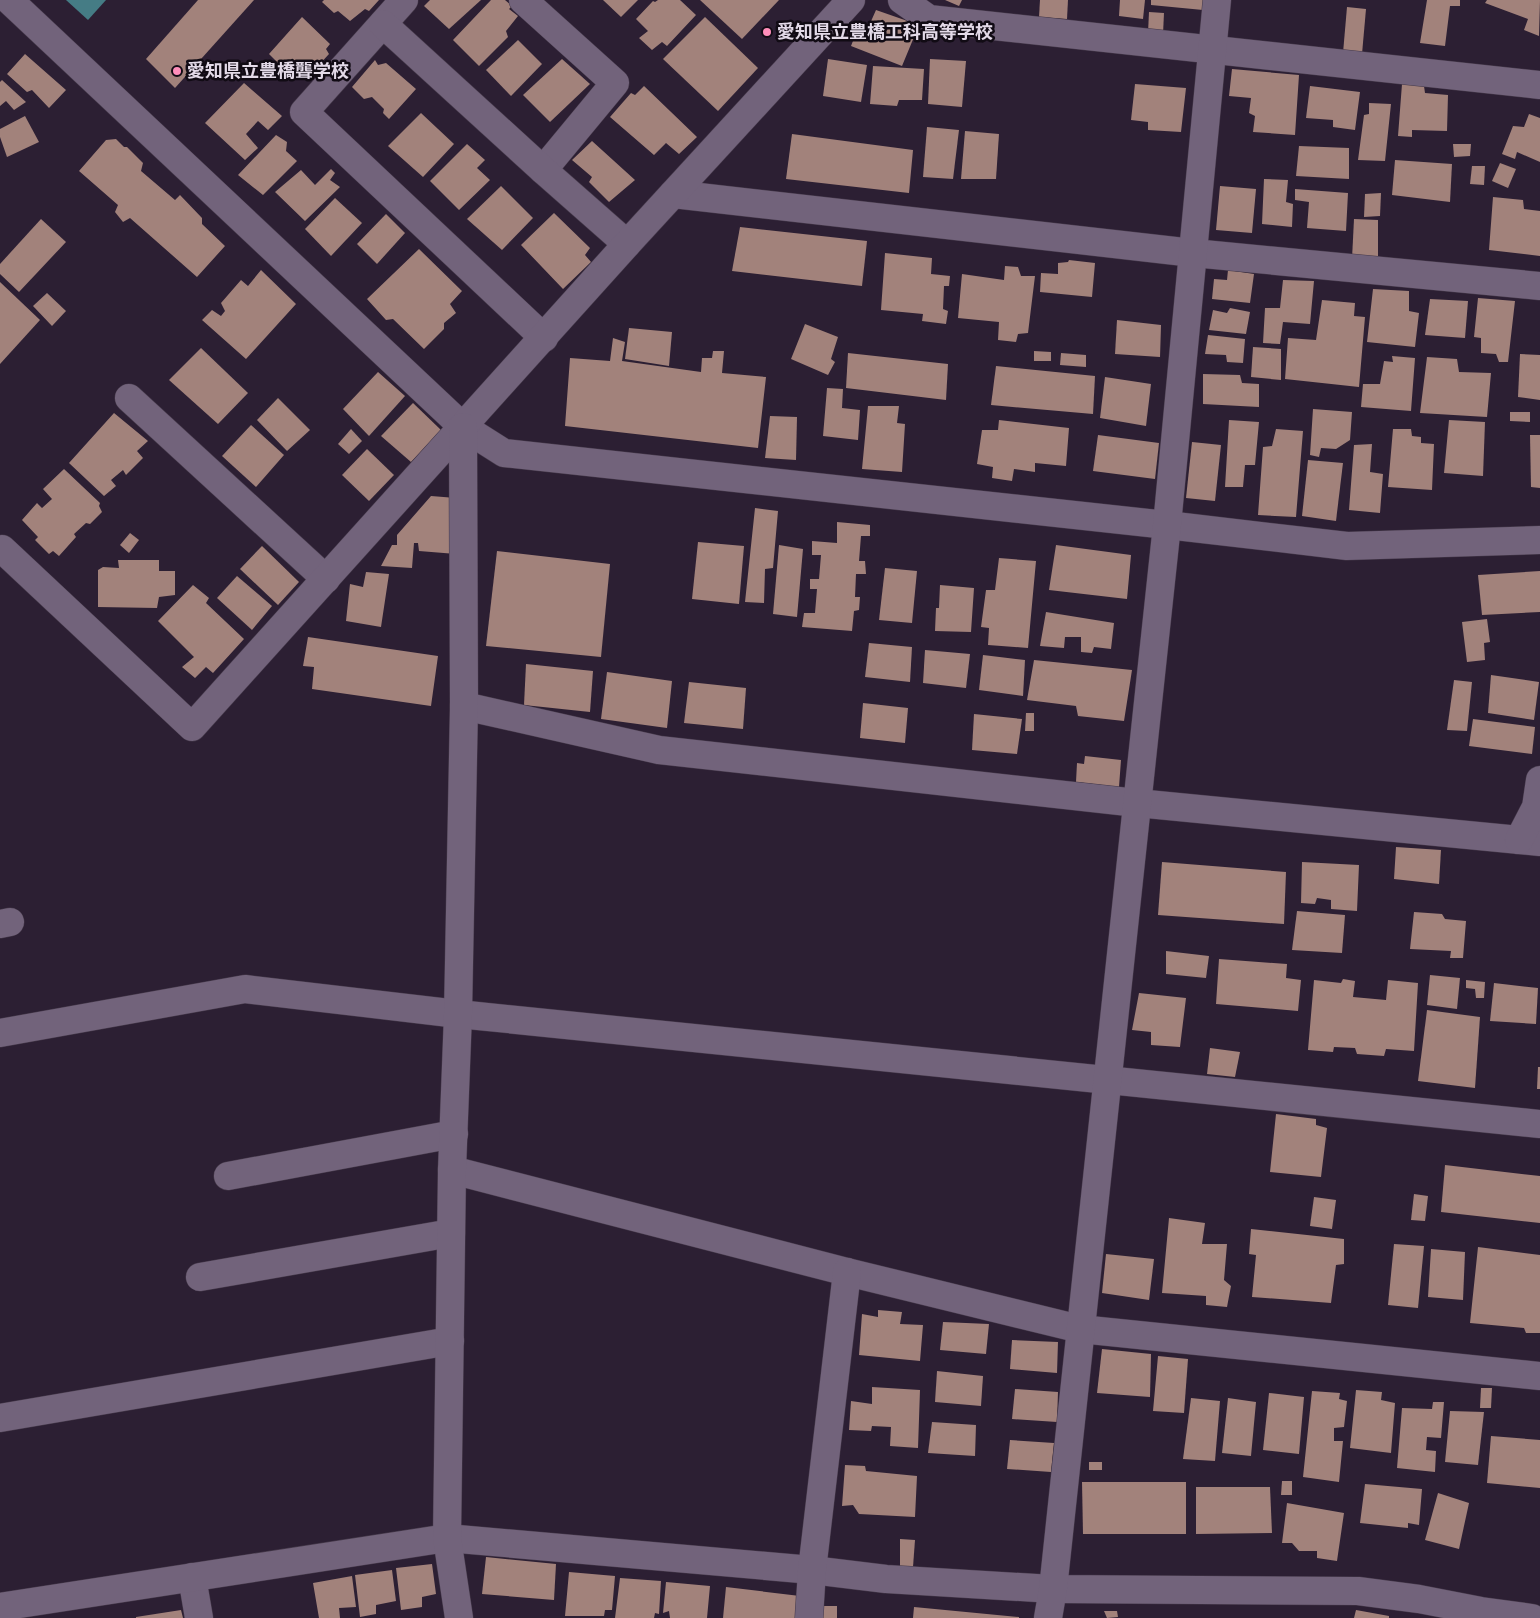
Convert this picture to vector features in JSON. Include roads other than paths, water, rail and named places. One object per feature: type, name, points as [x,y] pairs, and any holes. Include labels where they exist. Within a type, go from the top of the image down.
[{"type":"street","points":[[9,0],[463,427],[504,453],[1347,546],[1540,540]]},
{"type":"street","points":[[404,0],[304,112],[544,338]]},
{"type":"street","points":[[523,0],[615,83],[542,170]]},
{"type":"street","points":[[0,551],[2,549],[192,726],[627,244],[851,0]]},
{"type":"street","points":[[902,0],[928,18],[1540,85]]},
{"type":"street","points":[[1048,1618],[1053,1589],[1167,525],[1217,0]]},
{"type":"street","points":[[383,24],[542,170],[627,244]]},
{"type":"street","points":[[673,194],[1193,253],[1540,286]]},
{"type":"street","points":[[129,398],[326,579]]},
{"type":"street","points":[[459,1618],[447,1538],[452,1170],[458,1014],[464,706],[463,427]]},
{"type":"street","points":[[464,706],[659,750],[1137,803],[1530,841],[1540,780]]},
{"type":"street","points":[[0,1034],[245,989],[458,1014],[1540,1124]]},
{"type":"street","points":[[228,1176],[454,1134]]},
{"type":"street","points":[[452,1170],[847,1272],[1080,1329],[1540,1376]]},
{"type":"street","points":[[200,1277],[451,1233]]},
{"type":"street","points":[[809,1618],[812,1570],[847,1272]]},
{"type":"street","points":[[0,1418],[450,1341]]},
{"type":"street","points":[[0,1607],[447,1538],[812,1570],[886,1579],[1053,1589],[1358,1591],[1420,1599],[1481,1611],[1532,1618]]},
{"type":"street","points":[[192,1577],[198,1618]]},
{"type":"place","name":"愛知県立豊橋工科高等学校","points":[[767,32]]},
{"type":"place","name":"愛知県立豊橋聾学校","points":[[177,71]]}]
